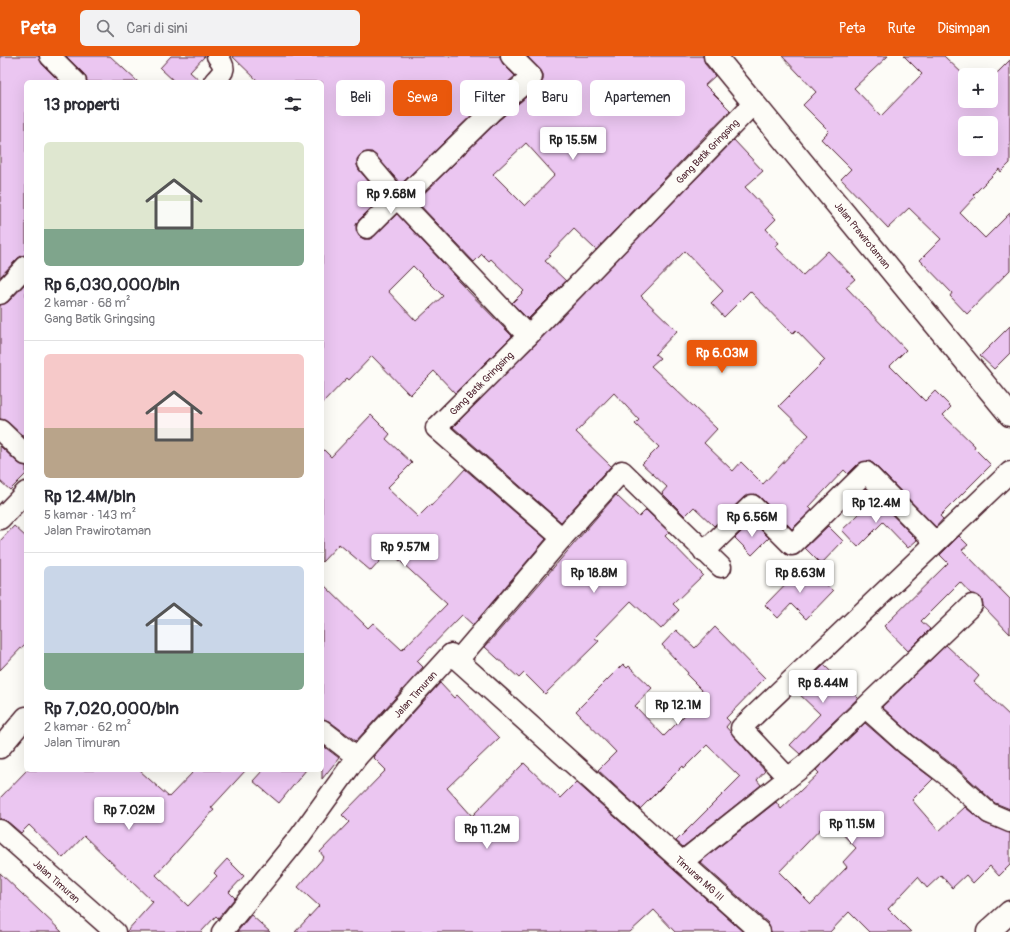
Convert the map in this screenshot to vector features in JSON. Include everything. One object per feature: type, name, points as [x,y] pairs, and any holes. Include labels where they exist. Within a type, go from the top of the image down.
[{"type":"street","points":[[50,56],[74,80]]},
{"type":"street","points":[[216,56],[224,66],[224,69],[217,80]]},
{"type":"street","points":[[367,228],[492,112],[532,78],[511,56]]},
{"type":"street","name":"Jalan Prawirotaman","points":[[715,56],[1010,415]]},
{"type":"street","name":"Gang Batik Gringsing","points":[[562,538],[436,428],[528,336],[754,103]]},
{"type":"street","points":[[368,163],[398,199],[528,336]]},
{"type":"street","points":[[0,294],[24,268]]},
{"type":"street","points":[[0,430],[24,453]]},
{"type":"street","points":[[458,660],[562,538],[622,471],[720,567]]},
{"type":"street","points":[[704,552],[752,505],[792,545],[866,472],[935,542]]},
{"type":"street","points":[[788,778],[740,728],[1010,472]]},
{"type":"street","points":[[0,519],[24,494]]},
{"type":"street","points":[[682,862],[806,764],[972,605]]},
{"type":"street","name":"Jalan Timuran","points":[[222,932],[300,836],[357,757],[451,654],[458,660]]},
{"type":"street","name":"Timuran MG III","points":[[458,660],[760,932]]},
{"type":"street","points":[[866,708],[906,744],[949,777],[989,813],[1010,822]]},
{"type":"street","points":[[0,748],[24,719]]},
{"type":"street","points":[[324,732],[357,757]]},
{"type":"street","name":"Jalan Timuran","points":[[0,830],[115,932]]},
{"type":"street","points":[[988,932],[1010,912]]},
{"type":"building","points":[[0,56],[39,56],[42,64],[58,80],[24,80],[24,256],[18,258],[0,277]]},
{"type":"building","points":[[66,56],[110,56],[136,80],[86,80],[84,74]]},
{"type":"building","points":[[171,56],[205,56],[190,72],[199,80],[173,80],[160,68]]},
{"type":"building","points":[[232,56],[500,56],[503,64],[515,76],[510,80],[460,80],[460,116],[471,116],[401,184],[372,152],[361,154],[357,159],[359,170],[382,197],[359,220],[356,225],[359,236],[364,239],[370,239],[397,214],[458,279],[457,280],[512,336],[455,393],[434,371],[410,395],[372,356],[349,380],[347,378],[324,402],[324,80],[257,80]],"holes":[[[413,266],[443,296],[416,321],[388,291]]]},
{"type":"building","points":[[527,56],[703,56],[705,64],[715,76],[705,85],[730,110],[596,250],[574,229],[545,261],[566,281],[528,319],[512,303],[524,291],[491,259],[489,261],[482,254],[474,262],[416,201],[504,116],[519,116],[519,103],[527,96],[527,116],[582,116],[582,80],[543,80],[543,74]],"holes":[[[526,143],[555,175],[525,206],[493,174]]]},
{"type":"building","points":[[782,56],[888,56],[854,88],[881,116],[922,74],[904,56],[944,56],[958,69],[958,108],[998,108],[998,72],[1010,60],[1010,163],[1001,172],[999,169],[973,195],[975,197],[960,213],[985,238],[1010,213],[1010,270],[967,314],[950,296],[952,293],[920,260],[941,239],[909,208],[888,228],[841,179],[851,169],[821,139],[829,131],[803,105],[816,92]]},
{"type":"building","points":[[734,140],[763,171],[745,187],[776,219],[766,229],[779,243],[775,246],[803,275],[828,251],[855,279],[846,287],[906,350],[890,366],[925,401],[935,391],[951,407],[943,415],[975,446],[974,448],[991,465],[940,516],[943,519],[936,527],[874,464],[869,461],[858,464],[848,474],[844,470],[809,507],[812,510],[792,529],[760,497],[755,494],[744,497],[714,526],[694,507],[685,516],[662,493],[667,487],[642,464],[659,447],[635,424],[639,420],[614,393],[576,432],[611,466],[561,522],[453,427]],"holes":[[[685,251],[723,291],[711,303],[724,317],[750,291],[792,334],[796,330],[825,360],[779,406],[809,435],[763,484],[741,462],[733,471],[704,443],[717,429],[651,366],[660,358],[655,354],[677,331],[641,296]]]},
{"type":"building","points":[[24,285],[24,437],[8,422],[0,419],[0,305],[8,302]]},
{"type":"building","points":[[1010,326],[1010,353],[994,369],[980,356]]},
{"type":"building","points":[[371,415],[390,434],[386,439],[412,463],[387,488],[418,517],[430,505],[431,506],[465,469],[546,539],[473,625],[462,615],[417,661],[423,667],[356,741],[329,721],[324,720],[324,585],[368,628],[373,623],[402,650],[447,604],[389,551],[371,571],[339,544],[324,560],[324,450],[331,457]]},
{"type":"building","points":[[0,446],[18,463],[24,465],[24,476],[10,490],[0,481]]},
{"type":"building","points":[[866,488],[917,540],[908,548],[883,522],[858,547],[842,530],[874,500],[864,490]]},
{"type":"building","points":[[616,495],[639,517],[646,510],[669,532],[665,536],[703,575],[673,604],[679,610],[661,629],[631,601],[595,638],[599,641],[545,694],[524,673],[519,678],[485,647]]},
{"type":"building","points":[[752,521],[769,538],[752,555],[735,538]]},
{"type":"building","points":[[14,526],[24,535],[24,645],[0,670],[0,541]]},
{"type":"building","points":[[828,526],[843,541],[821,564],[805,548]]},
{"type":"building","points":[[959,536],[968,545],[962,550],[1010,599],[1010,634],[983,606],[980,597],[971,594],[960,582],[921,621],[930,629],[908,651],[884,626],[948,563],[940,555]]},
{"type":"building","points":[[805,564],[833,591],[806,619],[791,604],[778,618],[765,605]]},
{"type":"building","points":[[715,627],[765,678],[726,718],[730,722],[726,727],[765,771],[757,780],[761,785],[683,847],[676,841],[740,777],[707,745],[684,768],[683,766],[640,809],[598,770],[616,752],[576,711],[623,664],[627,668],[629,666],[652,688],[635,706],[664,736],[706,694],[687,675],[688,673],[662,645],[676,630],[695,648]]},
{"type":"building","points":[[946,645],[979,676],[974,682],[1010,716],[1010,809],[995,803],[957,768],[913,735],[882,707]]},
{"type":"building","points":[[824,665],[858,698],[800,754],[790,745],[820,714],[796,691]]},
{"type":"building","points":[[440,683],[454,698],[457,695],[499,738],[447,788],[472,816],[524,763],[560,798],[576,782],[743,932],[675,932],[654,910],[630,932],[295,932],[319,906],[298,887],[324,857],[320,852],[349,822],[342,815],[386,770],[373,757]]},
{"type":"building","points":[[865,723],[899,753],[933,779],[912,800],[939,831],[965,807],[984,823],[1010,833],[1010,865],[999,876],[990,866],[973,883],[966,875],[952,888],[941,875],[927,888],[918,877],[888,909],[911,932],[869,932],[849,912],[830,932],[771,932],[768,923],[700,862],[776,802],[781,809],[819,773],[816,770]],"holes":[[[829,820],[856,848],[843,862],[847,867],[811,904],[779,872]]]},
{"type":"building","points":[[324,747],[339,758],[322,779],[322,772],[324,772]]},
{"type":"building","points":[[25,772],[141,772],[169,797],[193,772],[244,772],[211,808],[214,810],[156,875],[188,906],[217,876],[214,873],[227,859],[244,876],[229,892],[235,898],[218,918],[216,916],[201,932],[126,932],[153,902],[84,836],[63,858],[29,825],[21,833],[7,821],[0,819],[0,798]]},
{"type":"building","points":[[261,772],[304,772],[279,803],[253,781]]},
{"type":"building","points":[[0,873],[62,932],[0,932]]},
{"type":"building","points":[[251,915],[270,932],[237,932]]}]
